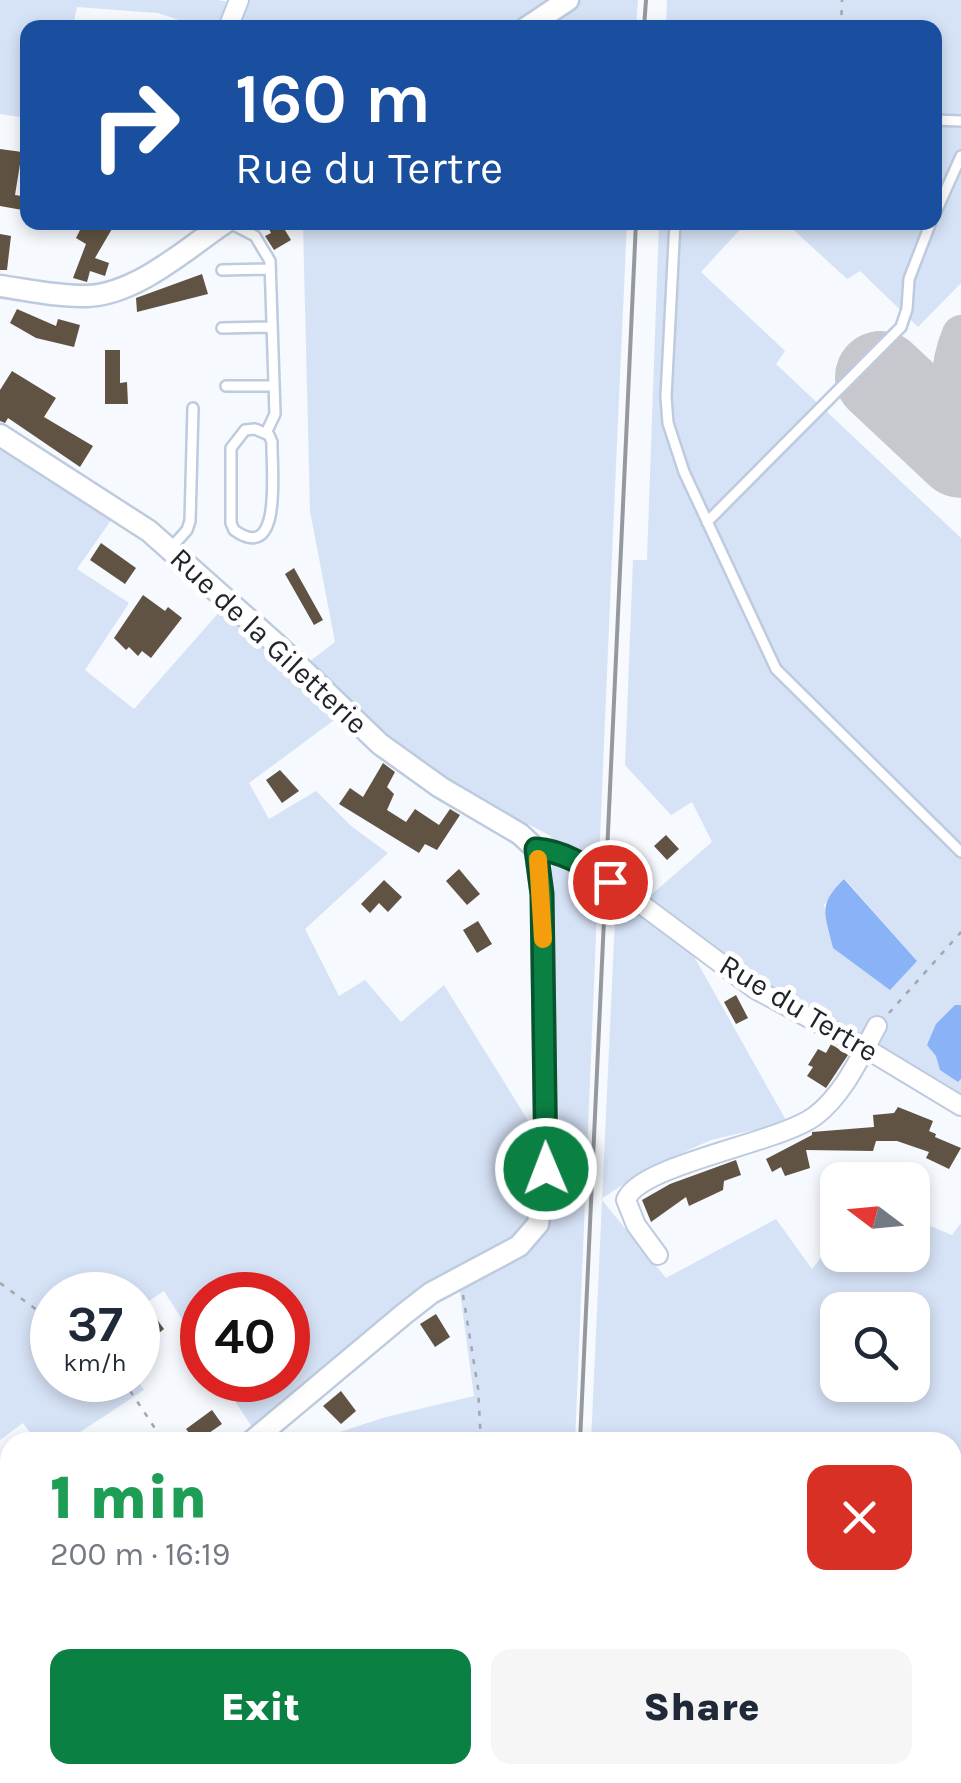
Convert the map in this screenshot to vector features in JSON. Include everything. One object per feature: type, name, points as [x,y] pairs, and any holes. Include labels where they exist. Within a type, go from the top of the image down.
[{"type":"street","points":[[538,20],[568,0]]},
{"type":"street","points":[[0,286],[72,296],[99,295],[129,284],[209,230]]},
{"type":"street","name":"Rue de la Giletterie","points":[[0,435],[110,504],[170,549],[275,642],[380,744],[440,787],[520,834],[536,849]]},
{"type":"street","points":[[263,1432],[432,1293],[519,1246],[530,1236],[542,1212],[546,1150],[542,894],[536,849]]},
{"type":"street","name":"Rue du Tertre","points":[[536,849],[552,850],[586,866],[756,989],[961,1106]]},
{"type":"street","points":[[658,1255],[636,1225],[626,1200],[631,1190],[692,1160],[805,1123],[836,1094],[876,1026]]},
{"type":"lane","points":[[942,198],[961,156]]},
{"type":"lane","points":[[233,230],[254,236],[270,260],[274,414],[266,433]]},
{"type":"lane","points":[[675,230],[666,378],[668,424],[707,522],[776,668],[961,852]]},
{"type":"lane","points":[[707,522],[900,327],[909,279],[928,230]]},
{"type":"lane","points":[[222,270],[270,268]]},
{"type":"lane","points":[[222,328],[272,326]]},
{"type":"lane","points":[[226,386],[274,386]]},
{"type":"lane","points":[[170,549],[190,521],[193,408]]},
{"type":"lane","points":[[246,430],[266,433],[272,442],[271,524],[260,536],[251,538],[234,530],[232,523],[232,448],[246,430]]},
{"type":"path","points":[[876,1026],[961,932]]},
{"type":"path","points":[[460,1278],[478,1388],[480,1432]]},
{"type":"path","points":[[0,1283],[30,1305]]},
{"type":"path","points":[[138,1402],[157,1432]]},
{"type":"shaded area","points":[[0,0],[228,2],[222,20],[180,20],[158,13],[77,7],[74,20],[20,20],[20,117],[0,114]]},
{"type":"shaded area","points":[[242,0],[638,0],[637,20],[235,20]]},
{"type":"shaded area","points":[[667,0],[961,0],[961,283],[918,327],[860,271],[847,279],[794,230],[942,230],[942,20],[666,20]]},
{"type":"shaded area","points":[[303,230],[627,230],[575,1432],[340,1432],[474,1396],[459,1285],[310,1390],[310,1272],[180,1272],[180,1316],[164,1291],[160,1294],[160,1272],[30,1272],[30,1402],[126,1402],[80,1432],[30,1432],[23,1423],[11,1432],[0,1432],[0,442],[116,513],[77,569],[129,603],[85,670],[134,709],[221,610],[337,718],[249,783],[269,819],[316,791],[351,826],[388,853],[305,929],[339,996],[365,980],[401,1022],[444,985],[532,1127],[559,1128],[551,836],[443,780],[373,728],[305,665],[335,642],[310,511]]},
{"type":"shaded area","points":[[659,230],[740,230],[701,272],[785,351],[776,364],[961,538],[961,1005],[955,1005],[941,1038],[939,1056],[947,1073],[958,1082],[961,1079],[961,1098],[861,1042],[700,939],[692,953],[787,1122],[711,1140],[650,1167],[602,1198],[617,875],[651,895],[712,842],[692,802],[671,815],[625,765],[633,560],[647,560]],"holes":[[[845,879],[917,961],[833,948],[824,905]]]},
{"type":"shaded area","points":[[602,1200],[666,1278],[776,1219],[812,1269],[820,1259],[820,1272],[930,1272],[930,1226],[952,1235],[961,1223],[961,1432],[591,1432]]},
{"type":"shaded area","points":[[236,1402],[294,1402],[254,1430]]},
{"type":"water","points":[[844,879],[917,961],[890,990],[833,948],[825,910],[830,896]]},
{"type":"water","points":[[955,1005],[961,1005],[958,1082],[940,1070],[927,1045],[936,1024]]},
{"type":"building","points":[[0,149],[20,152],[15,195],[20,196],[20,210],[0,206]]},
{"type":"building","points":[[80,230],[111,230],[95,258],[109,263],[105,276],[90,271],[87,282],[73,278],[86,244],[76,238]]},
{"type":"building","points":[[270,230],[285,230],[291,240],[274,250],[265,236]]},
{"type":"building","points":[[0,234],[11,236],[7,270],[0,270]]},
{"type":"building","points":[[202,274],[208,294],[137,312],[136,298]]},
{"type":"building","points":[[17,309],[56,326],[58,319],[80,325],[74,347],[36,338],[10,323]]},
{"type":"building","points":[[105,350],[120,350],[120,383],[127,382],[128,404],[105,404]]},
{"type":"building","points":[[12,371],[56,398],[44,417],[93,446],[80,467],[8,418],[5,423],[0,421],[0,390]]},
{"type":"building","points":[[101,543],[136,568],[125,584],[90,560]]},
{"type":"building","points":[[294,568],[323,620],[314,625],[285,574]]},
{"type":"building","points":[[143,595],[182,618],[151,658],[142,651],[138,656],[129,647],[126,650],[114,638]]},
{"type":"building","points":[[383,763],[395,772],[387,787],[394,794],[387,810],[406,822],[415,809],[439,825],[450,809],[460,815],[437,850],[425,844],[419,853],[339,804],[350,788],[363,797]]},
{"type":"building","points":[[280,770],[299,791],[282,803],[266,780]]},
{"type":"building","points":[[666,835],[679,849],[667,860],[654,846]]},
{"type":"building","points":[[459,869],[480,894],[467,905],[446,881]]},
{"type":"building","points":[[384,880],[402,897],[388,912],[379,903],[370,913],[361,904]]},
{"type":"building","points":[[478,921],[492,944],[477,953],[463,930]]},
{"type":"building","points":[[736,995],[748,1018],[736,1024],[724,1002]]},
{"type":"building","points":[[831,1044],[848,1055],[826,1088],[807,1076],[813,1067],[808,1065],[818,1049],[826,1053]]},
{"type":"building","points":[[898,1107],[933,1121],[929,1131],[935,1137],[961,1148],[949,1169],[926,1158],[929,1152],[897,1141],[876,1141],[873,1151],[806,1150],[810,1168],[785,1176],[781,1167],[772,1172],[766,1159],[812,1132],[874,1127],[873,1115],[894,1113]]},
{"type":"building","points":[[736,1160],[741,1175],[724,1181],[723,1190],[689,1206],[686,1197],[651,1222],[642,1200],[670,1184]]},
{"type":"building","points":[[436,1314],[450,1337],[435,1347],[420,1324]]},
{"type":"building","points":[[341,1391],[356,1411],[341,1424],[323,1406]]},
{"type":"building","points":[[212,1410],[222,1424],[210,1432],[186,1429]]},
{"type":"taxiway","points":[[961,334],[953,359],[951,386],[953,412],[961,437]]},
{"type":"runway","points":[[881,377],[961,452]]},
{"type":"railway","points":[[645,20],[646,0]]},
{"type":"railway","points":[[580,1432],[636,230]]},
{"type":"slow traffic","points":[[538,859],[543,939]]},
{"type":"route","points":[[546,1169],[542,894],[536,849],[552,850],[610,882]]}]
